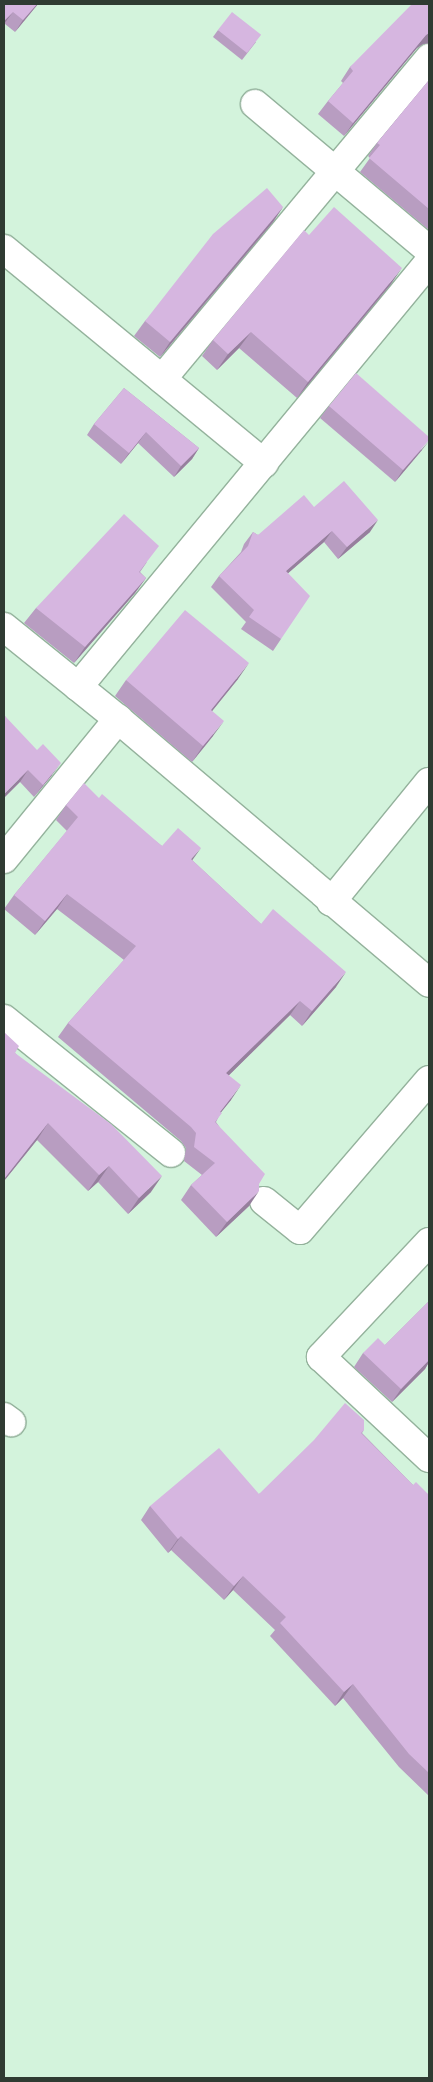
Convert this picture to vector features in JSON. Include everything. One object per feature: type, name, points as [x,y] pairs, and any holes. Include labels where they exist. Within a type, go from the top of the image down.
[{"type":"street","points":[[162,379],[429,58]]},
{"type":"street","points":[[255,104],[429,250]]},
{"type":"street","points":[[4,249],[264,463]]},
{"type":"street","points":[[78,687],[429,262]]},
{"type":"street","points":[[4,627],[118,720],[429,983]]},
{"type":"street","points":[[4,859],[118,720]]},
{"type":"street","points":[[331,902],[429,782]]},
{"type":"street","points":[[4,1019],[170,1153]]},
{"type":"street","points":[[264,1201],[300,1230],[429,1080]]},
{"type":"street","points":[[429,1242],[321,1357],[429,1458]]},
{"type":"building","points":[[4,4],[37,4],[23,20],[13,12],[4,21]]},
{"type":"building","points":[[412,4],[429,4],[429,33],[353,123],[328,101],[353,71],[350,67]]},
{"type":"building","points":[[232,12],[261,35],[247,53],[218,30]]},
{"type":"building","points":[[429,80],[429,209],[369,158],[380,145],[377,143]]},
{"type":"building","points":[[267,188],[283,207],[170,342],[145,321],[213,234]]},
{"type":"building","points":[[334,207],[402,268],[308,382],[251,332],[228,354],[213,340],[304,230],[309,235]]},
{"type":"building","points":[[356,373],[429,437],[429,440],[403,470],[329,406]]},
{"type":"building","points":[[124,388],[199,448],[181,466],[146,432],[129,453],[94,424]]},
{"type":"building","points":[[344,481],[378,520],[347,547],[332,531],[286,571],[310,596],[281,639],[249,617],[254,610],[219,576],[248,546],[253,532],[258,535],[304,495],[314,507]]},
{"type":"building","points":[[124,514],[159,546],[139,572],[146,578],[85,647],[36,608]]},
{"type":"building","points":[[185,610],[249,663],[211,710],[224,721],[203,746],[126,680]]},
{"type":"building","points":[[4,715],[37,750],[43,744],[61,763],[43,785],[28,770],[4,794]]},
{"type":"building","points":[[84,783],[99,798],[102,794],[162,846],[178,828],[201,848],[191,859],[261,924],[273,909],[346,972],[312,1011],[300,1001],[226,1073],[241,1085],[220,1112],[222,1113],[215,1122],[265,1174],[259,1184],[259,1191],[227,1222],[191,1185],[215,1163],[194,1147],[196,1133],[68,1023],[136,946],[67,894],[45,921],[14,895],[78,817],[66,805]]},
{"type":"building","points":[[4,1032],[19,1046],[15,1053],[111,1124],[162,1176],[139,1198],[109,1166],[99,1175],[48,1123],[4,1179]]},
{"type":"building","points":[[429,1301],[429,1360],[401,1389],[363,1353],[378,1338],[385,1345]]},
{"type":"building","points":[[345,1403],[364,1420],[364,1430],[361,1433],[413,1485],[416,1482],[429,1495],[429,1773],[409,1754],[353,1684],[344,1692],[280,1623],[286,1617],[243,1576],[234,1586],[181,1536],[178,1539],[150,1506],[219,1448],[259,1494],[314,1440]]}]
